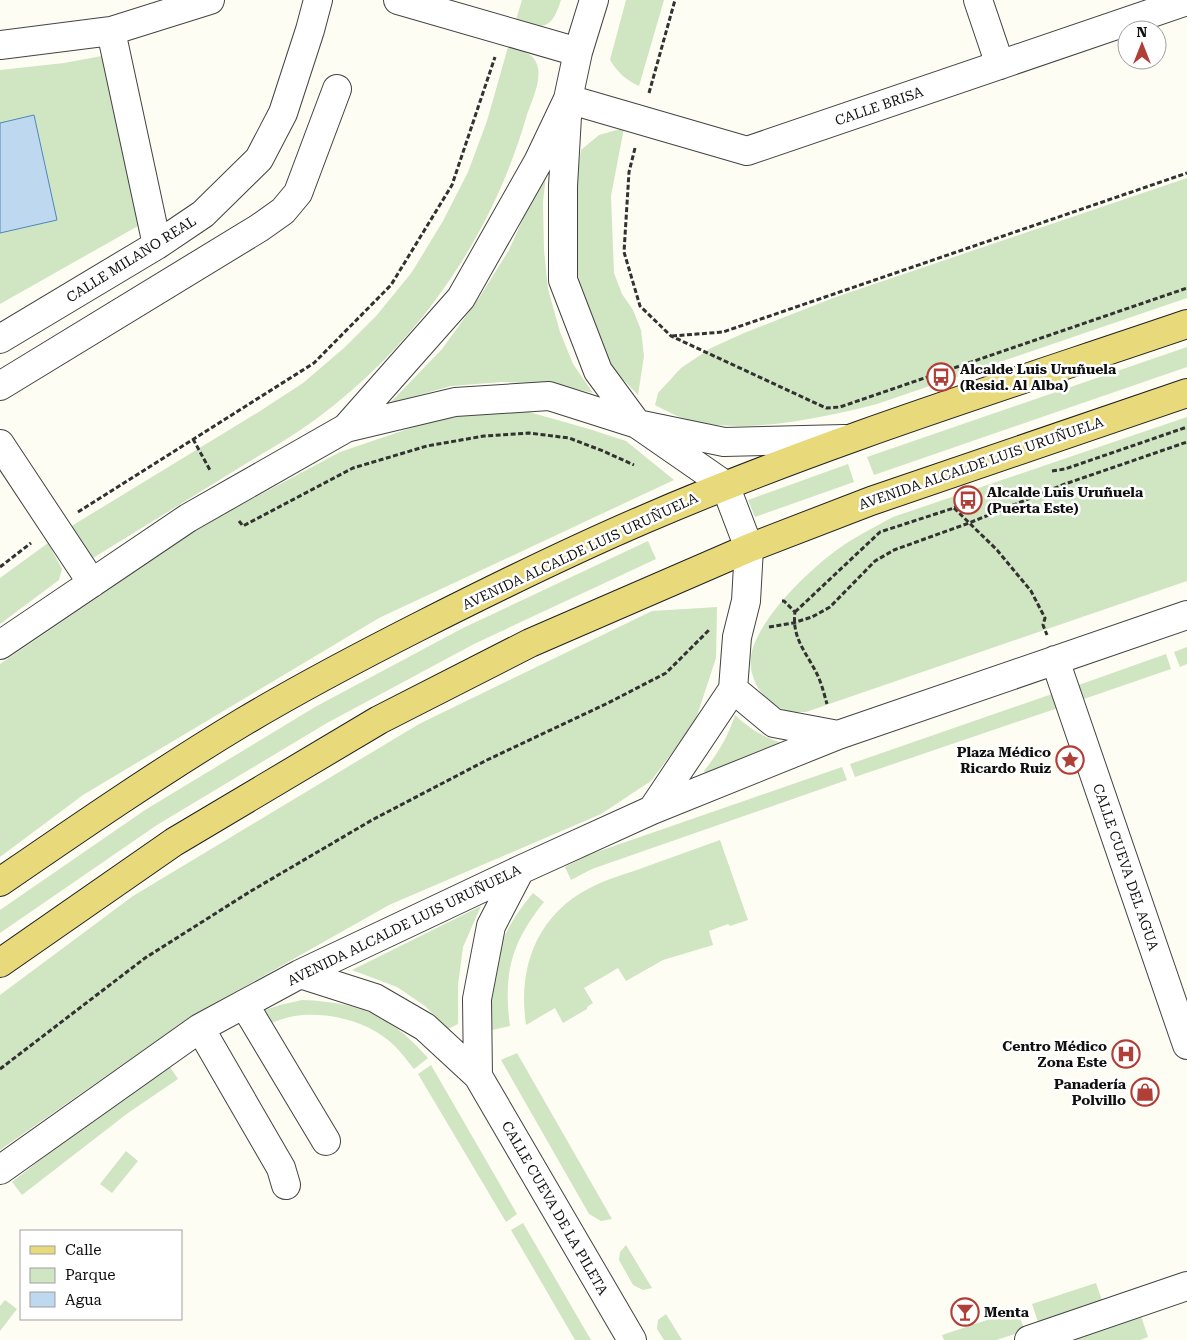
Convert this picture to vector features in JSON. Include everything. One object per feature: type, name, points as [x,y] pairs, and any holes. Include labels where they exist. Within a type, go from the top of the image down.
[{"type":"main road","name":"AVENIDA ALCALDE LUIS URUÑUELA","points":[[0,882],[142,785],[246,720],[351,661],[514,578],[647,518],[725,486],[850,439],[1187,324]]},
{"type":"main road","name":"AVENIDA ALCALDE LUIS URUÑUELA","points":[[0,962],[174,842],[379,720],[530,643],[749,548],[870,500],[1187,393]]},
{"type":"street","points":[[0,45],[111,32],[210,0]]},
{"type":"street","name":"CALLE MILANO REAL","points":[[0,339],[157,245],[203,214],[259,159],[283,113],[318,0]]},
{"type":"street","points":[[398,0],[578,52]]},
{"type":"street","points":[[594,0],[578,52],[568,99],[563,186],[564,280],[598,371],[637,424]]},
{"type":"street","points":[[978,0],[1000,65]]},
{"type":"street","name":"CALLE BRISA","points":[[568,99],[747,151],[1187,1]]},
{"type":"street","points":[[111,32],[157,245]]},
{"type":"street","points":[[0,386],[242,239],[283,211],[298,193],[337,89]]},
{"type":"street","name":"AVENIDA ALCALDE LUIS URUÑUELA","points":[[346,428],[461,298],[538,162],[568,99]]},
{"type":"street","name":"AVENIDA ALCALDE LUIS URUÑUELA","points":[[0,645],[188,518],[346,428],[456,402],[549,396],[637,424],[724,442],[850,439]]},
{"type":"street","name":"AVENIDA ALCALDE LUIS URUÑUELA","points":[[637,424],[725,486]]},
{"type":"street","points":[[0,444],[92,583]]},
{"type":"street","points":[[652,810],[732,688],[737,637],[746,601],[749,548],[725,486]]},
{"type":"street","name":"AVENIDA ALCALDE LUIS URUÑUELA","points":[[0,1170],[200,1028],[300,974],[520,870],[652,810],[838,735],[1187,615]]},
{"type":"street","name":"CALLE CUEVA DEL AGUA","points":[[1055,660],[1187,1045]]},
{"type":"street","name":"AVENIDA ALCALDE LUIS URUÑUELA","points":[[732,688],[774,723],[838,735]]},
{"type":"street","points":[[478,1076],[477,999],[491,926],[520,870]]},
{"type":"street","points":[[300,974],[375,998],[426,1027],[478,1076]]},
{"type":"street","points":[[244,1004],[326,1141]]},
{"type":"street","points":[[200,1028],[282,1168],[286,1185]]},
{"type":"street","name":"CALLE CUEVA DE LA PILETA","points":[[478,1076],[632,1340]]},
{"type":"street","points":[[1029,1340],[1187,1286]]},
{"type":"path","points":[[675,0],[641,121],[629,172],[624,252],[640,306],[671,336],[826,408],[833,408],[1187,288]]},
{"type":"path","points":[[0,567],[54,527],[314,363],[391,285],[452,185],[503,30]]},
{"type":"path","points":[[671,336],[723,332],[1187,174]]},
{"type":"path","points":[[1049,472],[1065,469],[1187,427]]},
{"type":"path","points":[[193,440],[243,526],[354,468],[427,446],[484,436],[529,433],[569,438],[634,465]]},
{"type":"path","points":[[763,627],[793,623],[812,617],[830,607],[875,561],[894,550],[969,523],[1065,484],[1187,442]]},
{"type":"path","points":[[827,704],[820,681],[795,634],[793,623],[795,612],[880,532],[954,508],[974,496]]},
{"type":"path","points":[[954,508],[997,550],[1031,591],[1045,618],[1043,625],[1055,660]]},
{"type":"path","points":[[782,601],[795,612]]},
{"type":"path","points":[[0,1069],[145,958],[251,891],[372,820],[487,760],[608,703],[666,672],[714,624]]},
{"type":"green space","points":[[522,0],[561,0],[550,22],[545,25],[533,26],[515,23]]},
{"type":"green space","points":[[626,0],[664,0],[639,86],[623,76],[610,60]]},
{"type":"green space","points":[[508,47],[530,55],[535,61],[538,68],[537,85],[511,161],[494,203],[472,244],[448,282],[421,318],[391,353],[359,384],[313,421],[93,558],[81,556],[65,530],[303,383],[344,348],[377,315],[412,272],[443,221],[468,172],[487,121]]},
{"type":"green space","points":[[107,55],[145,222],[0,304],[0,233],[57,220],[34,115],[0,123],[0,70],[64,63]]},
{"type":"green space","points":[[624,128],[611,196],[614,273],[622,294],[633,310],[641,330],[644,356],[638,395],[611,367],[580,290],[574,243],[575,189],[581,150],[599,135]]},
{"type":"green space","points":[[547,165],[543,202],[544,250],[548,289],[560,332],[573,364],[593,393],[555,384],[502,382],[451,386],[390,403],[442,349],[479,298],[509,250]]},
{"type":"green space","points":[[1187,178],[1187,298],[877,404],[832,415],[782,423],[731,426],[708,424],[686,419],[655,405],[658,393],[681,368],[711,348],[744,333],[833,298]]},
{"type":"green space","points":[[1187,347],[1187,367],[874,475],[867,457]]},
{"type":"green space","points":[[529,412],[626,441],[674,480],[379,618],[83,795],[0,857],[0,664],[207,523],[340,452],[452,414]]},
{"type":"green space","points":[[1187,417],[1187,581],[806,712],[791,712],[780,708],[766,698],[759,689],[753,676],[751,659],[757,638],[765,624],[786,597],[810,572],[848,542],[893,517]]},
{"type":"green space","points":[[848,464],[854,482],[755,517],[748,500]]},
{"type":"green space","points":[[648,541],[656,559],[474,644],[327,723],[157,825],[0,933],[0,910],[145,810],[315,707],[463,628]]},
{"type":"green space","points":[[48,543],[62,569],[59,580],[0,624],[0,578]]},
{"type":"green space","points":[[717,607],[716,658],[695,722],[651,781],[601,814],[389,905],[189,1018],[0,1150],[0,995],[133,896],[419,724],[652,611]]},
{"type":"green space","points":[[1187,647],[1187,664],[1180,667],[1174,652]]},
{"type":"green space","points":[[1166,654],[1171,669],[1078,701],[1073,687]]},
{"type":"green space","points":[[1055,693],[1061,707],[855,777],[850,764]]},
{"type":"green space","points":[[735,715],[758,733],[785,744],[707,776],[704,771],[722,744]]},
{"type":"green space","points":[[842,767],[847,780],[592,869],[571,880],[565,867],[588,855]]},
{"type":"green space","points":[[720,840],[748,920],[730,926],[728,924],[709,931],[713,945],[663,960],[626,981],[618,968],[584,988],[593,1003],[587,1009],[563,1023],[555,1008],[526,1025],[524,1002],[529,960],[536,941],[561,908],[578,895],[598,884]]},
{"type":"green space","points":[[533,893],[544,902],[524,931],[512,960],[508,990],[510,1026],[492,1030],[491,991],[497,957],[510,925]]},
{"type":"green space","points":[[481,906],[463,947],[458,985],[458,1024],[448,1029],[425,1006],[397,987],[352,970]]},
{"type":"green space","points":[[302,1000],[341,1004],[372,1014],[401,1032],[428,1058],[414,1069],[399,1050],[388,1040],[370,1028],[337,1017],[293,1016],[266,1025],[259,1012]]},
{"type":"green space","points":[[517,1053],[612,1219],[601,1221],[589,1214],[501,1060]]},
{"type":"green space","points":[[431,1065],[517,1214],[506,1222],[418,1074]]},
{"type":"green space","points":[[170,1067],[178,1079],[128,1113],[22,1195],[12,1182],[72,1135]]},
{"type":"green space","points":[[126,1151],[138,1161],[112,1193],[100,1184]]},
{"type":"green space","points":[[523,1223],[591,1340],[575,1340],[511,1230]]},
{"type":"green space","points":[[626,1245],[652,1288],[643,1290],[633,1285],[619,1260],[620,1252]]},
{"type":"green space","points":[[1096,1283],[1103,1303],[1039,1325],[1032,1304]]},
{"type":"green space","points":[[5,1300],[17,1309],[0,1331],[0,1306]]},
{"type":"green space","points":[[1017,1310],[1025,1331],[996,1340],[944,1340],[942,1335]]},
{"type":"green space","points":[[1140,1313],[1148,1337],[1140,1340],[1061,1340]]},
{"type":"green space","points":[[666,1314],[682,1340],[664,1340],[657,1329],[658,1320]]},
{"type":"water","points":[[34,115],[57,220],[0,233],[0,123]]},
{"type":"place","name":"Alcalde Luis Uruñuela (Resid. Al Alba)","points":[[941,377]]},
{"type":"place","name":"Alcalde Luis Uruñuela (Puerta Este)","points":[[968,500]]},
{"type":"place","name":"Plaza Médico Ricardo Ruiz","points":[[1070,760]]},
{"type":"place","name":"Centro Médico Zona Este","points":[[1126,1054]]},
{"type":"place","name":"Panadería Polvillo","points":[[1145,1092]]},
{"type":"place","name":"Menta","points":[[965,1312]]}]
